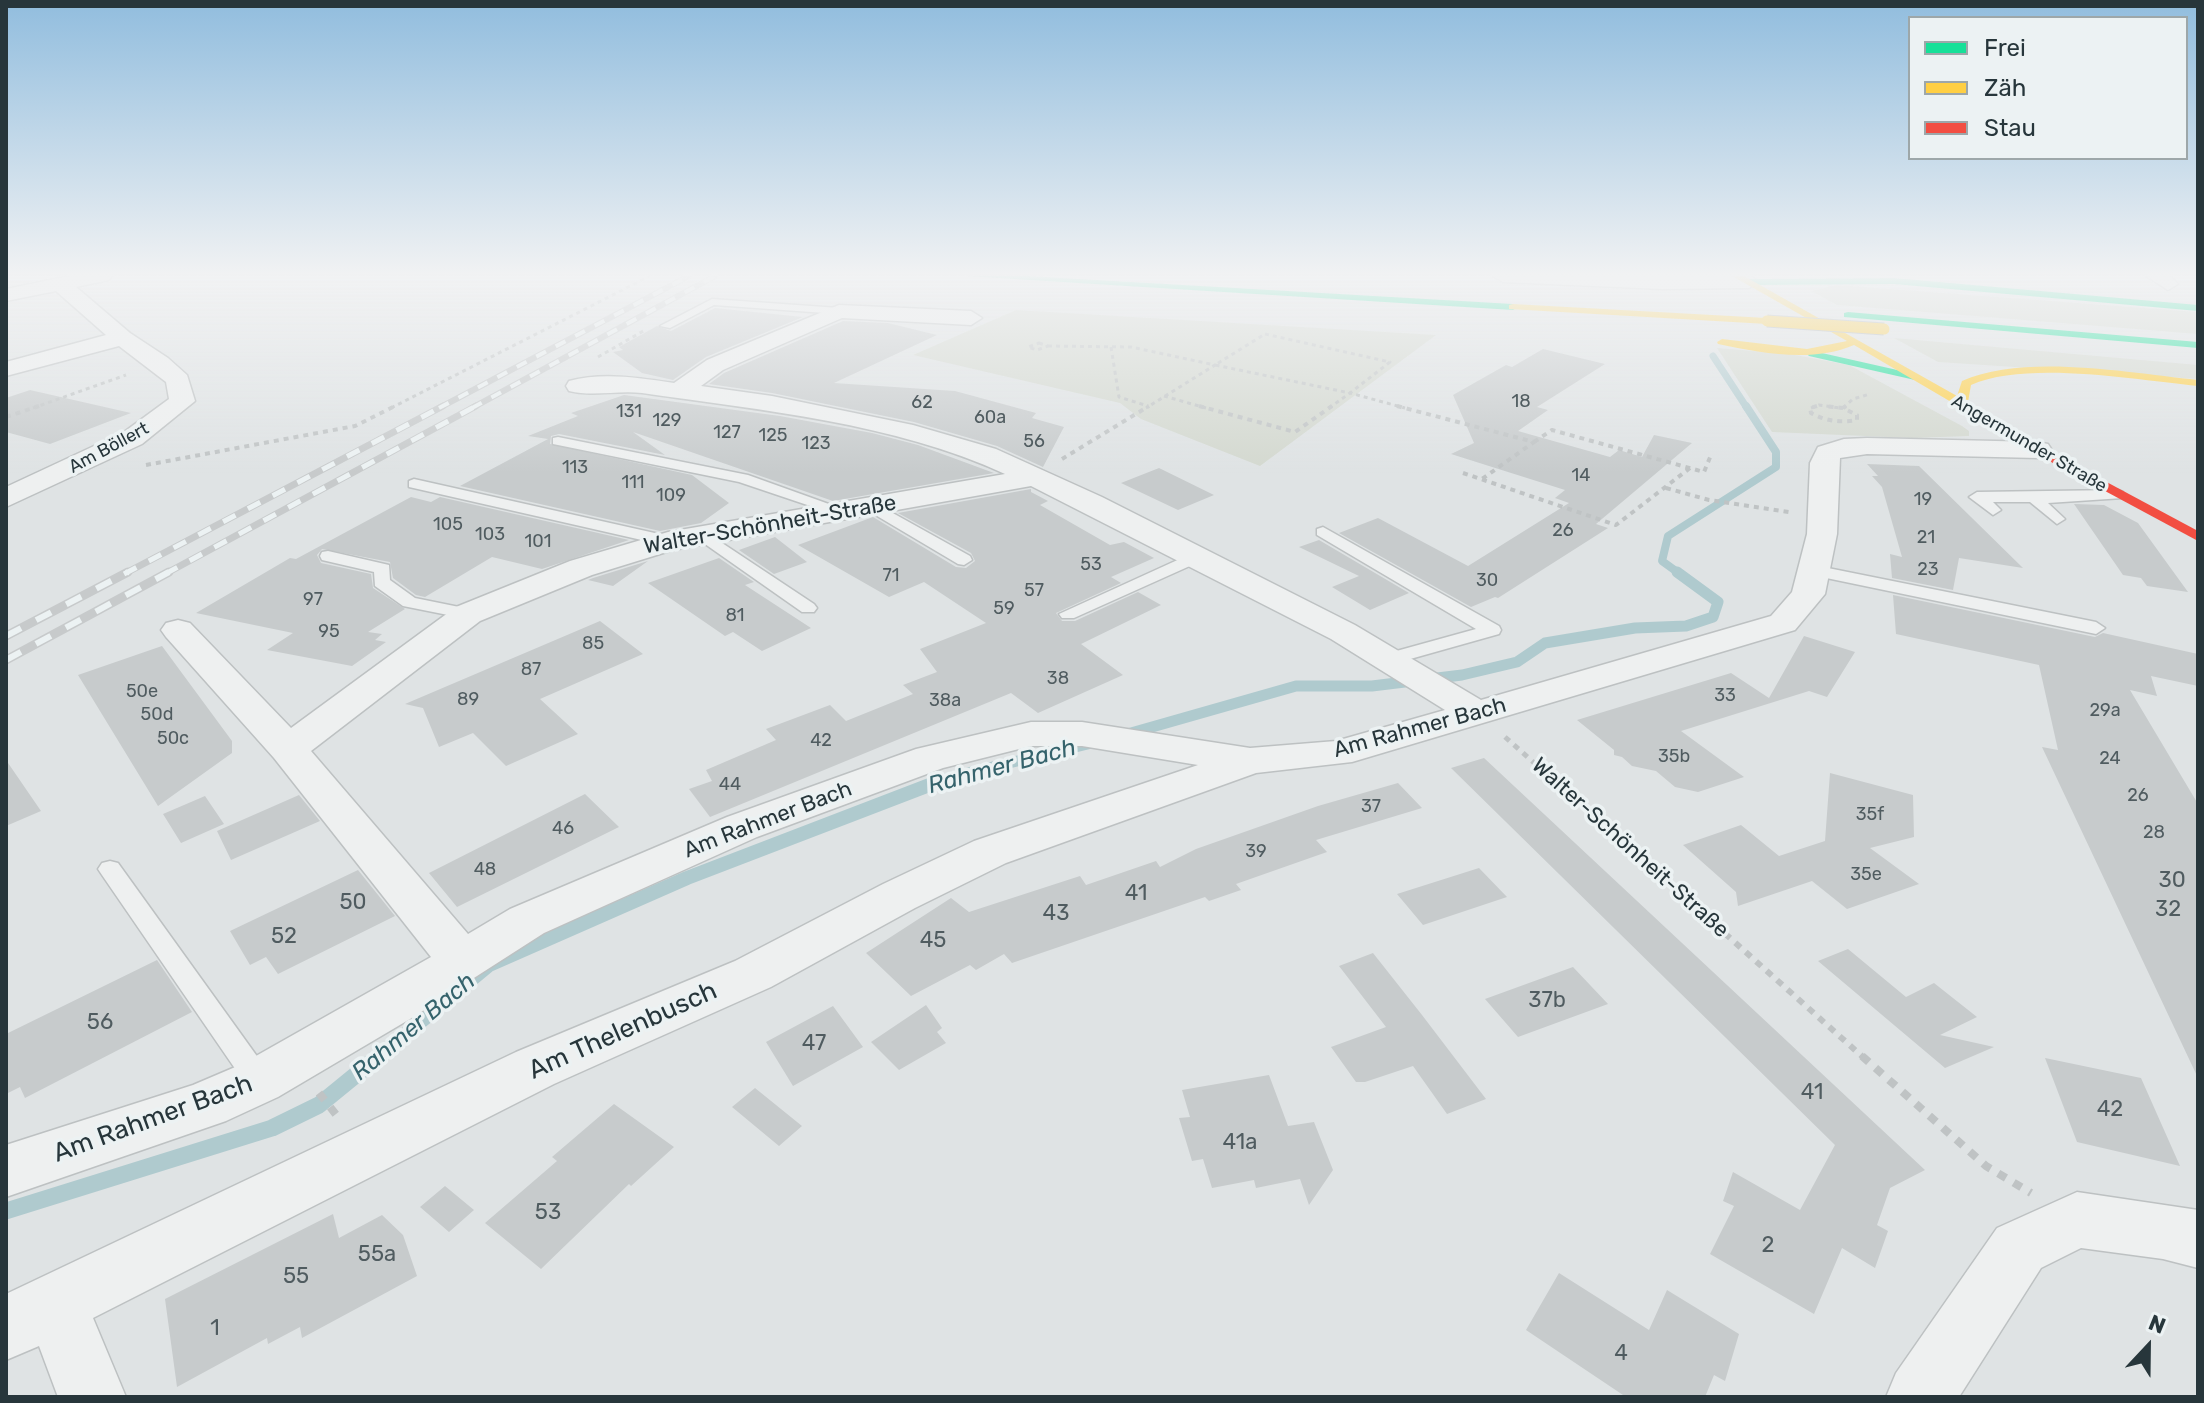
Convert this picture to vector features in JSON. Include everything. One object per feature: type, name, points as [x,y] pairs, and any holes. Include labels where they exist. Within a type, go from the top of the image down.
[{"type":"main road","points":[[1722,341],[1829,350],[1849,348],[1855,341]]},
{"type":"main road","name":"Angermunder Straße","points":[[1856,341],[1874,353],[1921,371],[1961,405],[2198,537]]},
{"type":"main road","points":[[2029,341],[2198,356]]},
{"type":"main road","points":[[2157,341],[2198,345]]},
{"type":"main road","points":[[1755,345],[1921,371]]},
{"type":"main road","points":[[1952,367],[2198,383]]},
{"type":"main road","points":[[1961,405],[1963,387],[1971,379],[2006,371]]},
{"type":"street","points":[[6,369],[109,341]]},
{"type":"street","name":"Am Böllert","points":[[6,498],[133,438],[182,401],[178,380],[160,363],[127,341]]},
{"type":"street","points":[[681,389],[715,365],[769,341]]},
{"type":"street","points":[[578,386],[630,384],[681,389],[913,433],[986,455],[1195,557],[1398,664],[1465,706]]},
{"type":"street","name":"Am Rahmer Bach","points":[[6,1171],[207,1104],[259,1081],[392,1005],[527,921],[742,827],[916,764],[1031,734],[1082,734],[1250,761],[1338,753],[1465,706],[1716,645],[1783,623],[1808,594],[1822,534],[1824,463],[1828,453],[1844,447],[2038,450]]},
{"type":"street","name":"Walter-Schönheit-Straße","points":[[468,614],[581,568],[668,541],[1034,477]]},
{"type":"street","points":[[288,749],[468,614]]},
{"type":"street","points":[[178,630],[288,749],[461,960]]},
{"type":"street","name":"Am Thelenbusch","points":[[31,1317],[535,1068],[753,974],[899,896],[990,852],[1250,761]]},
{"type":"street","points":[[1920,1397],[2019,1248],[2077,1220],[2163,1231],[2198,1239]]},
{"type":"street","points":[[31,1317],[92,1397]]},
{"type":"lane","points":[[558,441],[743,478],[858,510],[964,560]]},
{"type":"lane","points":[[414,484],[668,541]]},
{"type":"lane","points":[[1993,510],[1977,497],[2118,495]]},
{"type":"lane","points":[[2034,498],[2057,519]]},
{"type":"lane","points":[[1323,532],[1492,630],[1398,664]]},
{"type":"lane","points":[[701,534],[808,608]]},
{"type":"lane","points":[[328,556],[383,569],[381,582],[409,602],[468,614]]},
{"type":"lane","points":[[1068,614],[1195,557]]},
{"type":"lane","points":[[1813,570],[2096,628]]},
{"type":"lane","points":[[110,869],[259,1081]]},
{"type":"path","points":[[74,468],[123,469],[355,426],[521,341]]},
{"type":"path","points":[[1034,477],[1253,341]]},
{"type":"path","points":[[1164,396],[1295,432],[1390,362],[1298,341]]},
{"type":"path","points":[[1048,346],[1131,347],[1350,393],[1534,442]]},
{"type":"path","points":[[1111,347],[1119,397],[1148,406]]},
{"type":"path","points":[[6,417],[160,363]]},
{"type":"path","points":[[1838,422],[1819,417],[1811,413],[1810,408],[1819,405],[1843,408]]},
{"type":"path","points":[[1482,479],[1552,430],[1704,472],[1711,455]]},
{"type":"path","points":[[1463,473],[1616,525],[1690,468]]},
{"type":"path","points":[[1665,487],[1709,500],[1822,516]]},
{"type":"path","name":"Walter-Schönheit-Straße","points":[[1465,706],[1986,1166],[2077,1220]]},
{"type":"path","points":[[320,1093],[334,1112]]},
{"type":"shaded area","points":[[944,341],[1427,341],[1260,466],[1141,419],[1120,403],[913,355]]},
{"type":"shaded area","points":[[1900,341],[1933,341],[2198,365],[2198,379],[1938,362]]},
{"type":"shaded area","points":[[1717,348],[1790,354],[1849,365],[1962,426],[1969,431],[1969,436],[1912,438],[1772,432]]},
{"type":"building","points":[[629,341],[744,341],[706,357],[673,380],[642,373],[613,352],[623,350],[619,347]]},
{"type":"building","points":[[796,341],[923,341],[834,383],[955,391],[1036,413],[1032,418],[1064,427],[1043,467],[997,446],[914,422],[772,393],[709,384],[724,373]]},
{"type":"building","points":[[1543,349],[1605,364],[1537,407],[1548,410],[1518,431],[1610,457],[1619,450],[1642,457],[1654,435],[1692,443],[1596,524],[1608,528],[1498,598],[1471,607],[1339,533],[1378,518],[1468,566],[1569,503],[1555,498],[1565,490],[1451,454],[1474,443],[1453,395],[1506,365],[1512,367]]},
{"type":"building","points":[[30,390],[131,413],[50,444],[6,432],[6,398]]},
{"type":"building","points":[[624,395],[780,416],[872,433],[918,445],[994,473],[833,501],[633,432],[665,455],[559,434],[551,436],[550,444],[692,475],[729,503],[701,523],[660,531],[460,486],[548,439],[528,436],[578,416],[571,413]]},
{"type":"building","points":[[1867,464],[1919,466],[2023,568],[1959,558],[1953,590],[1892,578],[1890,554],[1902,557],[1882,487],[1872,476],[1878,476]]},
{"type":"building","points":[[1159,468],[1214,495],[1178,510],[1121,483]]},
{"type":"building","points":[[1031,489],[1031,492],[1048,501],[1040,505],[1110,545],[1124,542],[1154,558],[1111,577],[1121,583],[1056,613],[1062,621],[1075,621],[1138,592],[1161,605],[1081,644],[1123,675],[1038,713],[1011,693],[710,817],[689,789],[712,781],[706,770],[776,740],[766,729],[830,705],[846,721],[913,694],[903,685],[937,672],[920,649],[986,623],[924,582],[889,597],[798,545],[873,517],[956,567],[966,568],[975,561],[971,553],[898,513]]},
{"type":"building","points":[[411,497],[431,502],[440,497],[629,540],[542,569],[492,557],[425,597],[416,595],[393,578],[390,562],[322,549],[317,555],[321,563],[371,574],[373,588],[405,609],[368,632],[382,634],[375,640],[386,642],[352,666],[267,650],[293,633],[196,613],[290,558],[296,559]]},
{"type":"building","points":[[2074,504],[2104,505],[2138,523],[2188,592],[2147,586],[2141,578],[2123,575]]},
{"type":"building","points":[[775,537],[807,562],[774,574],[739,550]]},
{"type":"building","points":[[1319,540],[1409,593],[1370,610],[1332,587],[1359,576],[1299,547]]},
{"type":"building","points":[[719,558],[754,582],[745,585],[811,628],[762,651],[733,632],[725,636],[648,583]]},
{"type":"building","points":[[648,561],[613,586],[588,580],[593,578]]},
{"type":"building","points":[[1893,595],[2095,637],[2103,633],[2198,654],[2198,686],[2151,676],[2157,696],[2130,690],[2198,804],[2198,1078],[2042,747],[2058,750],[2039,665],[1896,634]]},
{"type":"building","points":[[600,621],[643,654],[540,699],[578,734],[506,766],[473,733],[439,747],[423,708],[405,704]]},
{"type":"building","points":[[1804,636],[1855,652],[1827,697],[1809,691],[1681,731],[1744,777],[1698,792],[1675,787],[1656,771],[1632,766],[1622,757],[1614,755],[1614,750],[1577,720],[1731,673],[1769,698]]},
{"type":"building","points":[[162,646],[232,741],[232,753],[158,806],[78,675]]},
{"type":"building","points":[[1484,758],[1925,1170],[1890,1188],[1877,1225],[1888,1231],[1875,1268],[1842,1248],[1814,1314],[1710,1254],[1734,1206],[1723,1201],[1733,1172],[1800,1210],[1835,1145],[1451,768]]},
{"type":"building","points":[[6,760],[41,811],[6,826]]},
{"type":"building","points":[[1830,773],[1913,795],[1914,837],[1870,848],[1919,884],[1847,909],[1812,881],[1738,906],[1736,892],[1683,845],[1741,825],[1779,856],[1825,841]]},
{"type":"building","points":[[1398,783],[1422,808],[1316,840],[1327,852],[1236,884],[1241,890],[1209,901],[1205,897],[1012,963],[1004,954],[976,970],[970,965],[911,996],[866,953],[951,898],[969,912],[1080,876],[1086,885],[1156,861],[1160,867],[1196,849],[1318,806]]},
{"type":"building","points":[[585,794],[619,827],[457,907],[429,873]]},
{"type":"building","points":[[299,795],[320,821],[231,860],[217,831]]},
{"type":"building","points":[[205,796],[224,824],[181,843],[163,814]]},
{"type":"building","points":[[1479,868],[1507,897],[1423,925],[1397,894]]},
{"type":"building","points":[[358,870],[395,916],[278,974],[266,957],[250,965],[230,931]]},
{"type":"building","points":[[1848,949],[1906,997],[1934,983],[1977,1017],[1940,1035],[1994,1047],[1945,1068],[1818,961]]},
{"type":"building","points":[[1373,953],[1486,1099],[1447,1114],[1413,1066],[1365,1082],[1356,1082],[1331,1047],[1386,1027],[1339,966]]},
{"type":"building","points":[[157,960],[192,1012],[25,1098],[20,1087],[6,1094],[6,1034]]},
{"type":"building","points":[[1573,967],[1608,1004],[1518,1037],[1485,999]]},
{"type":"building","points":[[926,1005],[942,1028],[937,1032],[946,1043],[899,1070],[871,1042]]},
{"type":"building","points":[[833,1006],[863,1047],[793,1086],[766,1042]]},
{"type":"building","points":[[2045,1058],[2141,1078],[2180,1166],[2077,1142]]},
{"type":"building","points":[[1269,1075],[1288,1126],[1314,1122],[1333,1170],[1309,1205],[1300,1179],[1256,1188],[1254,1180],[1212,1188],[1203,1159],[1192,1161],[1179,1118],[1190,1117],[1182,1090]]},
{"type":"building","points":[[755,1088],[802,1126],[779,1146],[732,1107]]},
{"type":"building","points":[[614,1104],[674,1147],[631,1186],[629,1184],[541,1269],[485,1223],[557,1161],[552,1157]]},
{"type":"building","points":[[445,1186],[474,1210],[449,1232],[420,1207]]},
{"type":"building","points":[[333,1214],[339,1238],[382,1215],[403,1235],[417,1276],[302,1338],[300,1327],[268,1344],[267,1338],[177,1387],[165,1299]]},
{"type":"building","points":[[1559,1273],[1649,1330],[1667,1290],[1739,1334],[1725,1381],[1714,1375],[1705,1397],[1626,1397],[1526,1330]]},
{"type":"waterway","name":"Rahmer Bach","points":[[1713,356],[1747,408]]},
{"type":"waterway","name":"Rahmer Bach","points":[[1680,574],[1662,561],[1668,536],[1776,467],[1776,452],[1746,406]]},
{"type":"waterway","name":"Rahmer Bach","points":[[1124,735],[1296,686],[1372,686],[1462,675],[1517,662],[1545,643],[1635,628],[1686,626],[1713,617],[1718,602],[1677,572]]},
{"type":"waterway","name":"Rahmer Bach","points":[[927,786],[951,777],[1096,742]]},
{"type":"waterway","name":"Rahmer Bach","points":[[377,1058],[489,965],[687,878],[932,784]]},
{"type":"waterway","name":"Rahmer Bach","points":[[6,1211],[272,1128],[319,1105],[379,1056]]},
{"type":"railway","points":[[439,408],[565,341]]},
{"type":"railway","points":[[472,408],[594,341]]},
{"type":"railway","points":[[124,574],[443,406]]},
{"type":"railway","points":[[165,574],[476,406]]},
{"type":"railway","points":[[6,636],[128,572]]},
{"type":"railway","points":[[6,660],[169,572]]},
{"type":"traffic: fast","points":[[2157,341],[2198,345]]},
{"type":"traffic: fast","points":[[1813,354],[1915,377]]},
{"type":"traffic: slow","points":[[1722,342],[1807,352],[1824,351],[1854,341]]},
{"type":"traffic: slow","points":[[1856,341],[2045,453]]},
{"type":"traffic: slow","points":[[1961,405],[1966,383],[1983,376],[2009,372],[2077,372],[2198,383]]},
{"type":"traffic: jam","points":[[2045,453],[2198,537]]}]
